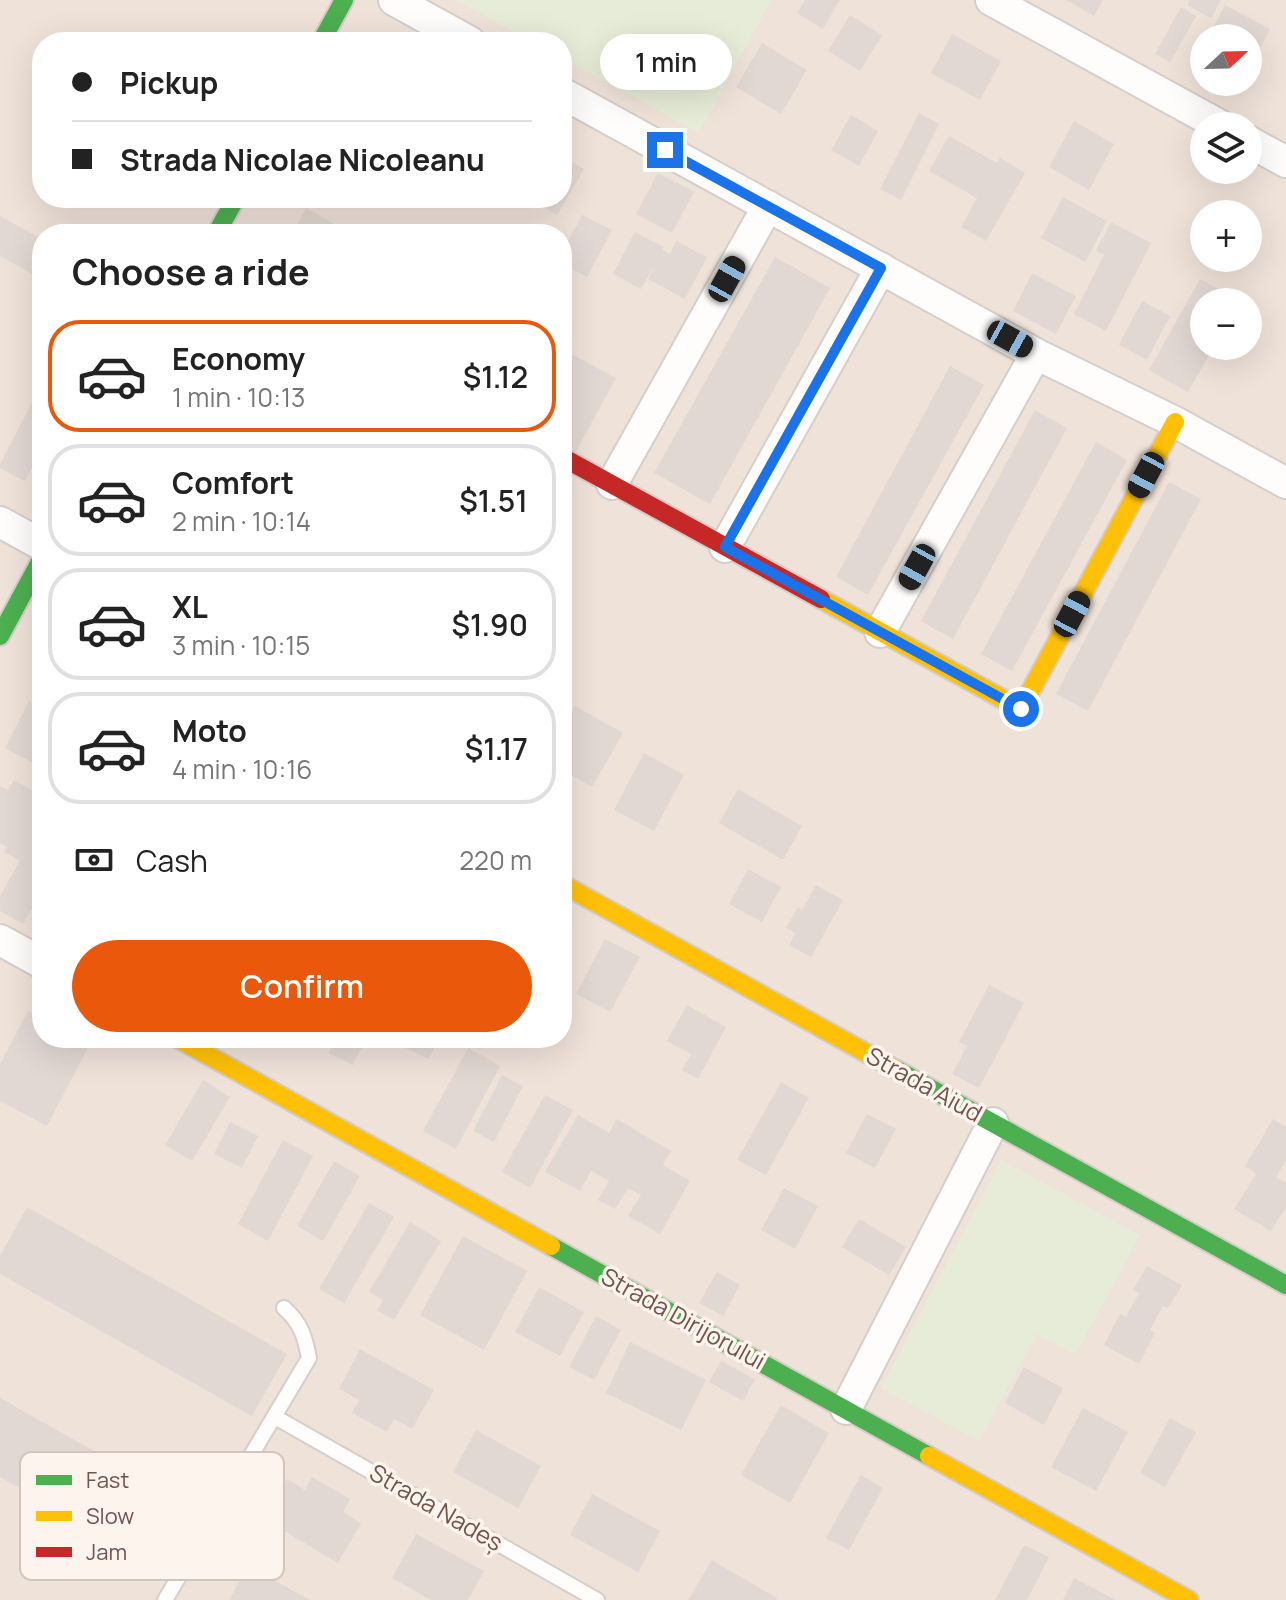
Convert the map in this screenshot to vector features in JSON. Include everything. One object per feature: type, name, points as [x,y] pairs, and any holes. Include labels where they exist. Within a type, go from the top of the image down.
[{"type":"street","points":[[326,32],[344,0]]},
{"type":"street","points":[[394,0],[452,32]]},
{"type":"street","points":[[991,0],[1195,112]]},
{"type":"street","points":[[572,98],[1036,354],[1175,422],[1286,483]]},
{"type":"street","points":[[1262,149],[1286,162]]},
{"type":"street","points":[[612,484],[768,206]]},
{"type":"street","points":[[725,547],[881,268]]},
{"type":"street","points":[[880,632],[1036,354]]},
{"type":"street","points":[[572,462],[1021,709],[1175,422]]},
{"type":"street","points":[[0,522],[32,540]]},
{"type":"street","points":[[0,636],[32,595]]},
{"type":"street","name":"Strada Aiud","points":[[572,890],[1286,1285]]},
{"type":"street","points":[[0,940],[32,958]]},
{"type":"street","name":"Strada Dirijorului","points":[[195,1048],[1189,1600]]},
{"type":"street","points":[[846,1409],[993,1123]]},
{"type":"lane","points":[[254,1452],[309,1358],[306,1338],[297,1320],[284,1308]]},
{"type":"lane","name":"Strada Nadeș","points":[[275,1417],[597,1600]]},
{"type":"lane","points":[[165,1600],[177,1580]]},
{"type":"shaded area","points":[[0,0],[1286,0],[1286,1600],[0,1600]]},
{"type":"green space","points":[[456,0],[771,0],[699,133],[572,63],[572,32],[515,32]]},
{"type":"green space","points":[[1001,1160],[1140,1235],[1076,1354],[1037,1334],[979,1441],[881,1388]]},
{"type":"building","points":[[805,0],[840,0],[823,29],[797,13]]},
{"type":"building","points":[[1066,0],[1103,0],[1094,16]]},
{"type":"building","points":[[1190,0],[1221,0],[1211,18],[1187,5]]},
{"type":"building","points":[[1225,5],[1261,24],[1215,24]]},
{"type":"building","points":[[1181,7],[1196,16],[1170,62],[1155,54]]},
{"type":"building","points":[[850,15],[882,35],[860,71],[828,51]]},
{"type":"building","points":[[1262,25],[1270,29],[1262,44]]},
{"type":"building","points":[[952,34],[1001,61],[980,100],[931,73]]},
{"type":"building","points":[[762,43],[807,70],[781,114],[736,87]]},
{"type":"building","points":[[919,113],[939,124],[901,200],[880,189]]},
{"type":"building","points":[[851,115],[878,131],[859,166],[831,150]]},
{"type":"building","points":[[1074,121],[1114,144],[1089,190],[1049,167]]},
{"type":"building","points":[[949,136],[997,163],[1000,158],[1025,173],[986,241],[961,227],[977,198],[929,171]]},
{"type":"building","points":[[572,162],[584,169],[572,189]]},
{"type":"building","points":[[658,173],[694,192],[672,233],[636,214]]},
{"type":"building","points":[[1063,197],[1107,221],[1085,262],[1041,238]]},
{"type":"building","points":[[306,208],[334,224],[297,224]]},
{"type":"building","points":[[545,208],[561,208],[557,215]]},
{"type":"building","points":[[582,215],[612,230],[587,277],[572,269],[572,234]]},
{"type":"building","points":[[0,216],[32,234],[32,274],[0,256]]},
{"type":"building","points":[[1111,222],[1151,243],[1106,331],[1074,314],[1104,255],[1096,251]]},
{"type":"building","points":[[635,232],[670,254],[676,241],[707,257],[685,299],[648,279],[655,264],[641,289],[613,274]]},
{"type":"building","points":[[775,257],[830,288],[710,504],[654,473]]},
{"type":"building","points":[[1032,273],[1076,296],[1056,334],[1013,311]]},
{"type":"building","points":[[1200,279],[1216,288],[1195,288]]},
{"type":"building","points":[[1190,297],[1190,360],[1206,360],[1188,392],[1149,370]]},
{"type":"building","points":[[1142,301],[1170,316],[1147,360],[1119,345]]},
{"type":"building","points":[[572,354],[616,378],[575,453],[572,451]]},
{"type":"building","points":[[950,366],[984,385],[868,595],[836,577]]},
{"type":"building","points":[[32,403],[32,467],[25,481],[0,468]]},
{"type":"building","points":[[1035,410],[1067,428],[953,639],[921,621]]},
{"type":"building","points":[[1096,442],[1127,460],[1012,671],[981,654]]},
{"type":"building","points":[[1169,482],[1201,499],[1088,711],[1056,694]]},
{"type":"building","points":[[29,701],[32,703],[32,762],[5,748]]},
{"type":"building","points":[[575,706],[623,733],[592,787],[572,776],[572,711]]},
{"type":"building","points":[[644,753],[684,775],[654,831],[614,810]]},
{"type":"building","points":[[14,780],[32,790],[32,908],[23,924],[0,911],[0,896],[20,861],[4,852],[7,847],[0,843],[0,786],[8,790]]},
{"type":"building","points":[[738,789],[802,826],[783,860],[719,823]]},
{"type":"building","points":[[748,869],[781,887],[762,922],[729,904]]},
{"type":"building","points":[[816,885],[843,900],[811,957],[789,945],[795,933],[786,928],[798,907],[802,910]]},
{"type":"building","points":[[605,939],[640,957],[610,1012],[576,994]]},
{"type":"building","points":[[989,985],[1024,1003],[979,1088],[952,1074],[967,1046],[959,1042]]},
{"type":"building","points":[[687,1005],[726,1027],[698,1079],[682,1070],[691,1054],[667,1041]]},
{"type":"building","points":[[28,1011],[32,1013],[32,1048],[88,1048],[47,1126],[0,1101],[0,1064]]},
{"type":"building","points":[[331,1048],[361,1048],[353,1065],[329,1053]]},
{"type":"building","points":[[406,1048],[434,1048],[429,1059]]},
{"type":"building","points":[[468,1048],[500,1066],[456,1149],[423,1131]]},
{"type":"building","points":[[502,1075],[523,1086],[494,1142],[473,1131]]},
{"type":"building","points":[[203,1080],[230,1097],[192,1161],[165,1145]]},
{"type":"building","points":[[781,1082],[809,1098],[766,1175],[737,1160]]},
{"type":"building","points":[[545,1095],[573,1110],[530,1188],[502,1172]]},
{"type":"building","points":[[867,1114],[896,1129],[875,1168],[846,1153]]},
{"type":"building","points":[[578,1115],[609,1133],[617,1119],[671,1151],[663,1165],[690,1181],[660,1234],[628,1216],[641,1195],[628,1188],[615,1209],[598,1200],[609,1181],[591,1171],[580,1191],[545,1172]]},
{"type":"building","points":[[1273,1119],[1286,1127],[1286,1160],[1276,1177],[1286,1183],[1286,1207],[1271,1231],[1234,1209],[1256,1174],[1245,1166]]},
{"type":"building","points":[[230,1122],[258,1136],[242,1168],[214,1154]]},
{"type":"building","points":[[283,1140],[313,1156],[268,1241],[238,1224]]},
{"type":"building","points":[[334,1161],[360,1176],[323,1241],[297,1226]]},
{"type":"building","points":[[784,1188],[818,1206],[795,1249],[761,1230]]},
{"type":"building","points":[[369,1203],[394,1217],[344,1303],[319,1289]]},
{"type":"building","points":[[27,1207],[287,1354],[252,1416],[0,1274],[0,1256]]},
{"type":"building","points":[[859,1219],[906,1247],[889,1275],[842,1247]]},
{"type":"building","points":[[410,1222],[441,1241],[394,1320],[377,1310],[383,1300],[369,1292]]},
{"type":"building","points":[[463,1236],[527,1271],[484,1350],[420,1315]]},
{"type":"building","points":[[1147,1266],[1182,1285],[1168,1308],[1163,1306],[1150,1330],[1155,1333],[1139,1364],[1104,1345],[1120,1314],[1126,1317],[1139,1293],[1133,1290]]},
{"type":"building","points":[[717,1272],[740,1285],[723,1316],[699,1303]]},
{"type":"building","points":[[539,1287],[584,1312],[560,1356],[515,1332]]},
{"type":"building","points":[[596,1316],[621,1330],[594,1380],[569,1367]]},
{"type":"building","points":[[630,1342],[706,1380],[681,1430],[606,1393]]},
{"type":"building","points":[[360,1349],[434,1390],[412,1429],[394,1419],[387,1432],[352,1413],[359,1400],[339,1389]]},
{"type":"building","points":[[721,1361],[755,1379],[743,1401],[709,1382]]},
{"type":"building","points":[[1024,1367],[1063,1388],[1044,1425],[1005,1403]]},
{"type":"building","points":[[0,1398],[96,1452],[20,1452],[20,1488],[0,1477]]},
{"type":"building","points":[[781,1405],[829,1433],[790,1503],[741,1475]]},
{"type":"building","points":[[1083,1408],[1128,1432],[1096,1491],[1051,1467]]},
{"type":"building","points":[[1170,1418],[1196,1432],[1165,1487],[1140,1473]]},
{"type":"building","points":[[476,1430],[541,1466],[518,1508],[453,1472]]},
{"type":"building","points":[[861,1475],[883,1488],[849,1550],[826,1538]]},
{"type":"building","points":[[312,1477],[350,1499],[343,1512],[361,1523],[338,1563],[284,1531],[284,1484],[287,1479],[305,1490]]},
{"type":"building","points":[[592,1494],[660,1531],[638,1572],[570,1535]]},
{"type":"building","points":[[416,1534],[484,1571],[468,1600],[431,1600],[392,1578]]},
{"type":"building","points":[[1024,1545],[1049,1557],[1027,1600],[995,1600]]},
{"type":"building","points":[[712,1560],[777,1598],[776,1600],[688,1600]]},
{"type":"building","points":[[1074,1578],[1116,1600],[1063,1600]]},
{"type":"building","points":[[240,1580],[274,1580],[310,1600],[229,1600]]},
{"type":"traffic: fast","points":[[326,32],[344,0]]},
{"type":"traffic: fast","points":[[222,224],[230,208]]},
{"type":"traffic: fast","points":[[0,636],[32,577]]},
{"type":"traffic: fast","points":[[897,1070],[1286,1285]]},
{"type":"traffic: fast","points":[[551,1246],[929,1456]]},
{"type":"traffic: slow","points":[[821,599],[1021,709],[1175,422]]},
{"type":"traffic: slow","points":[[572,890],[897,1070]]},
{"type":"traffic: slow","points":[[195,1048],[551,1246]]},
{"type":"traffic: slow","points":[[929,1456],[1189,1600]]},
{"type":"traffic: jam","points":[[572,462],[821,599]]},
{"type":"route","points":[[665,150],[881,268],[725,547],[1021,709]]}]
